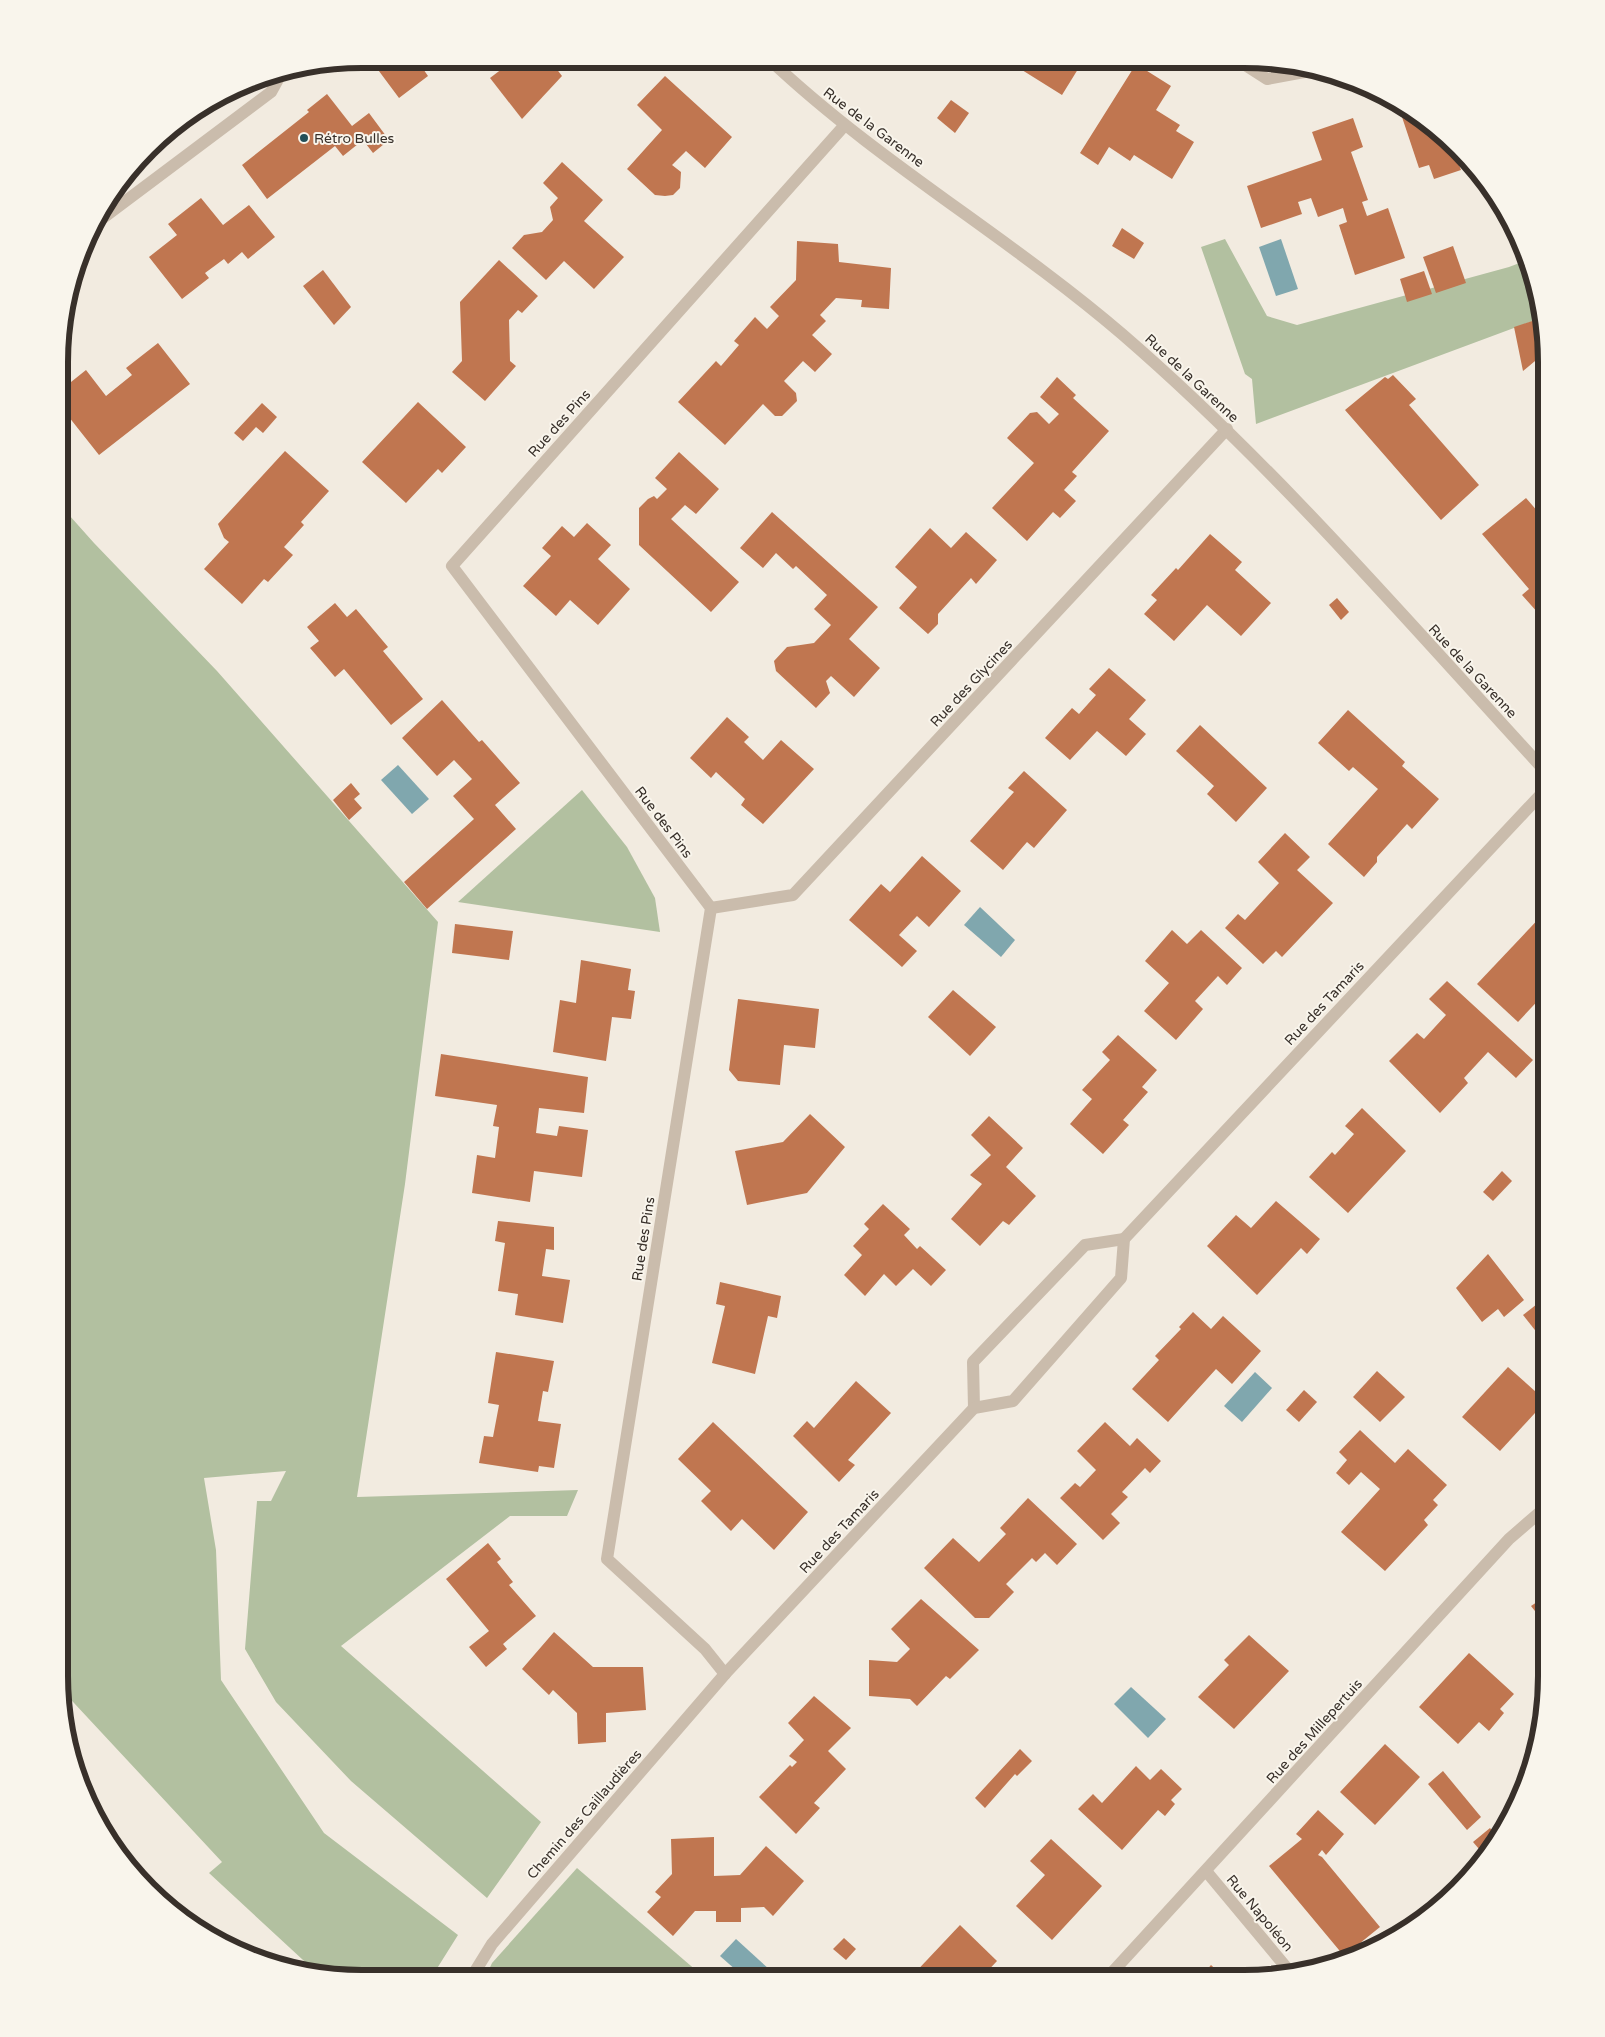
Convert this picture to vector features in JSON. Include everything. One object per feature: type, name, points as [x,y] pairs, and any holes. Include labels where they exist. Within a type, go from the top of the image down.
[{"type":"street","name":"Rue de la Garenne","points":[[779,68],[844,126],[1027,258],[1121,333],[1277,480],[1538,763]]},
{"type":"street","points":[[1250,68],[1268,79],[1300,73]]},
{"type":"street","points":[[107,215],[271,92],[278,80]]},
{"type":"street","name":"Rue des Pins","points":[[725,1674],[706,1649],[607,1559],[711,908],[452,566],[844,126]]},
{"type":"street","name":"Rue des Glycines","points":[[711,908],[793,895],[1226,430]]},
{"type":"street","name":"Rue des Tamaris","points":[[1124,1239],[1538,798]]},
{"type":"street","points":[[1124,1239],[1122,1278],[1013,1401],[974,1408],[973,1362],[1085,1244],[1124,1239]]},
{"type":"street","name":"Rue des Tamaris","points":[[725,1674],[974,1408]]},
{"type":"street","name":"Rue des Millepertuis","points":[[1114,1970],[1509,1539],[1538,1514]]},
{"type":"street","name":"Chemin des Caillaudières","points":[[476,1970],[492,1944],[725,1674]]},
{"type":"street","name":"Rue Napoléon","points":[[1206,1871],[1286,1966]]},
{"type":"green space","points":[[1225,239],[1267,316],[1297,325],[1520,263],[1535,320],[1256,424],[1252,379],[1245,374],[1201,247]]},
{"type":"green space","points":[[68,514],[217,671],[438,922],[405,1184],[357,1497],[578,1490],[567,1516],[510,1516],[341,1646],[541,1822],[487,1898],[351,1781],[276,1702],[245,1649],[257,1501],[271,1501],[286,1471],[204,1478],[216,1550],[221,1680],[324,1833],[458,1935],[436,1970],[362,1970],[308,1965],[209,1873],[222,1862],[68,1697]]},
{"type":"green space","points":[[582,790],[627,847],[655,898],[660,932],[458,902]]},
{"type":"green space","points":[[577,1868],[696,1970],[489,1970],[492,1963]]},
{"type":"water","points":[[1281,239],[1298,289],[1276,296],[1259,247]]},
{"type":"water","points":[[398,765],[429,799],[412,814],[381,780]]},
{"type":"water","points":[[980,907],[1015,940],[1001,957],[964,925]]},
{"type":"water","points":[[1255,1372],[1272,1388],[1242,1422],[1224,1406]]},
{"type":"water","points":[[1131,1687],[1166,1719],[1148,1738],[1114,1704]]},
{"type":"water","points":[[736,1939],[770,1970],[736,1970],[720,1956]]},
{"type":"building","points":[[377,68],[422,68],[428,76],[399,98]]},
{"type":"building","points":[[503,68],[556,68],[562,76],[522,119],[490,78]]},
{"type":"building","points":[[1019,68],[1079,68],[1062,95]]},
{"type":"building","points":[[1133,68],[1142,68],[1171,86],[1156,110],[1180,125],[1176,131],[1194,142],[1172,179],[1134,155],[1130,161],[1109,147],[1098,165],[1080,153]]},
{"type":"building","points":[[665,76],[732,137],[705,168],[686,151],[672,165],[681,172],[680,188],[673,195],[665,196],[655,195],[627,169],[662,130],[637,105]]},
{"type":"building","points":[[327,94],[352,126],[369,113],[389,140],[373,153],[363,140],[343,156],[335,146],[267,199],[242,165],[309,112],[307,110]]},
{"type":"building","points":[[951,100],[969,113],[955,133],[937,118]]},
{"type":"building","points":[[1401,113],[1437,140],[1458,160],[1461,170],[1434,179],[1429,165],[1419,168]]},
{"type":"building","points":[[1353,118],[1363,147],[1351,152],[1368,200],[1362,202],[1367,216],[1388,208],[1405,258],[1355,275],[1339,225],[1347,222],[1343,208],[1318,217],[1311,198],[1298,202],[1302,214],[1261,228],[1247,186],[1322,160],[1312,132]]},
{"type":"building","points":[[562,162],[603,200],[584,221],[624,257],[594,289],[564,261],[546,280],[512,248],[524,235],[542,232],[553,220],[550,207],[558,198],[543,183]]},
{"type":"building","points":[[201,198],[223,225],[249,205],[275,237],[248,259],[242,252],[228,264],[224,259],[205,273],[209,278],[182,299],[149,257],[177,235],[168,224]]},
{"type":"building","points":[[1122,228],[1144,243],[1134,259],[1112,246]]},
{"type":"building","points":[[797,241],[838,244],[839,262],[891,268],[889,309],[861,307],[862,300],[836,298],[820,315],[826,321],[812,335],[832,354],[815,372],[803,361],[784,381],[796,393],[797,401],[782,416],[775,416],[763,404],[725,445],[678,402],[716,361],[721,366],[739,345],[734,341],[755,317],[767,329],[779,316],[770,307],[796,280]]},
{"type":"building","points":[[1453,246],[1466,283],[1436,293],[1423,257]]},
{"type":"building","points":[[499,260],[538,296],[522,313],[518,310],[509,320],[510,361],[516,366],[485,401],[452,372],[462,361],[460,302]]},
{"type":"building","points":[[323,270],[351,307],[334,325],[303,286]]},
{"type":"building","points":[[1424,271],[1432,294],[1407,302],[1400,279]]},
{"type":"building","points":[[1535,320],[1538,359],[1523,371],[1514,327]]},
{"type":"building","points":[[158,343],[190,384],[99,455],[68,416],[68,384],[86,370],[106,396],[132,375],[126,368]]},
{"type":"building","points":[[1393,375],[1416,399],[1409,405],[1479,485],[1441,520],[1345,410],[1385,377],[1388,379]]},
{"type":"building","points":[[1057,377],[1076,395],[1073,398],[1109,431],[1072,472],[1077,476],[1064,490],[1076,501],[1060,518],[1053,512],[1027,541],[992,508],[1034,463],[1007,438],[1030,413],[1037,412],[1049,424],[1059,414],[1040,397]]},
{"type":"building","points":[[418,402],[466,447],[442,473],[438,469],[406,503],[362,462]]},
{"type":"building","points":[[262,403],[277,417],[263,433],[256,427],[243,441],[234,433]]},
{"type":"building","points":[[285,451],[329,491],[301,522],[304,525],[284,547],[293,555],[268,582],[264,579],[242,604],[204,569],[229,542],[224,538],[218,524]]},
{"type":"building","points":[[679,452],[719,489],[696,514],[685,505],[671,519],[739,582],[711,612],[639,545],[639,508],[654,496],[657,499],[667,489],[655,478]]},
{"type":"building","points":[[1526,498],[1538,512],[1538,613],[1522,595],[1529,589],[1482,534]]},
{"type":"building","points":[[772,512],[878,607],[849,639],[880,668],[854,697],[831,676],[826,681],[830,693],[816,708],[776,671],[774,661],[787,647],[814,643],[831,625],[814,609],[827,595],[796,566],[793,569],[776,553],[763,568],[740,548]]},
{"type":"building","points":[[587,523],[611,545],[598,559],[630,589],[598,625],[570,600],[556,616],[523,586],[551,556],[542,548],[562,526],[574,537]]},
{"type":"building","points":[[930,528],[951,548],[966,532],[997,560],[976,584],[971,578],[938,614],[938,624],[928,634],[899,608],[917,587],[895,567]]},
{"type":"building","points":[[1210,534],[1242,562],[1235,570],[1271,603],[1241,636],[1207,605],[1174,641],[1144,614],[1157,600],[1151,595],[1176,568],[1178,570]]},
{"type":"building","points":[[1337,598],[1349,612],[1341,620],[1329,605]]},
{"type":"building","points":[[335,603],[347,617],[356,609],[388,647],[383,651],[423,699],[391,725],[344,669],[335,677],[310,648],[319,641],[307,627]]},
{"type":"building","points":[[1109,668],[1146,700],[1129,719],[1146,734],[1126,756],[1097,731],[1070,760],[1045,738],[1072,708],[1079,714],[1096,695],[1089,689]]},
{"type":"building","points":[[442,700],[479,742],[482,740],[520,783],[495,805],[516,829],[427,909],[404,882],[474,819],[453,796],[472,779],[454,760],[437,776],[402,738]]},
{"type":"building","points":[[1348,710],[1405,762],[1402,766],[1439,799],[1412,829],[1407,824],[1377,857],[1377,862],[1364,877],[1328,844],[1378,789],[1353,767],[1349,771],[1318,743]]},
{"type":"building","points":[[727,717],[749,737],[744,742],[763,760],[781,740],[814,769],[763,824],[741,805],[745,799],[716,772],[711,778],[690,758]]},
{"type":"building","points":[[1200,725],[1267,788],[1236,822],[1207,794],[1214,786],[1176,751]]},
{"type":"building","points":[[1024,771],[1067,810],[1034,848],[1027,842],[1003,870],[970,841],[1014,792],[1008,788]]},
{"type":"building","points":[[351,783],[360,794],[354,799],[362,808],[349,820],[333,800]]},
{"type":"building","points":[[1285,833],[1310,857],[1297,870],[1333,903],[1282,957],[1276,951],[1263,964],[1225,928],[1238,914],[1245,920],[1279,883],[1258,862]]},
{"type":"building","points":[[922,856],[961,891],[929,927],[917,916],[899,935],[917,951],[902,967],[849,920],[881,884],[890,892]]},
{"type":"building","points":[[1538,919],[1538,1001],[1518,1022],[1477,984]]},
{"type":"building","points":[[455,924],[513,931],[509,960],[452,953]]},
{"type":"building","points":[[1172,930],[1187,944],[1201,930],[1242,968],[1227,985],[1218,976],[1195,1001],[1203,1009],[1176,1040],[1144,1011],[1169,983],[1145,961]]},
{"type":"building","points":[[581,960],[631,969],[628,990],[635,991],[631,1019],[612,1017],[606,1061],[553,1052],[560,1000],[576,1003]]},
{"type":"building","points":[[1447,981],[1533,1060],[1516,1078],[1488,1052],[1464,1078],[1468,1083],[1440,1113],[1389,1061],[1417,1033],[1424,1039],[1446,1015],[1429,999]]},
{"type":"building","points":[[953,990],[996,1027],[970,1056],[928,1017]]},
{"type":"building","points":[[738,999],[819,1009],[815,1048],[784,1045],[780,1085],[738,1081],[729,1070]]},
{"type":"building","points":[[1118,1035],[1157,1070],[1142,1087],[1148,1092],[1123,1120],[1129,1125],[1103,1154],[1070,1124],[1092,1099],[1082,1090],[1110,1060],[1102,1052]]},
{"type":"building","points":[[441,1054],[588,1077],[584,1113],[539,1108],[536,1133],[557,1136],[559,1126],[588,1130],[582,1177],[534,1171],[530,1202],[472,1193],[477,1155],[495,1158],[499,1127],[493,1126],[497,1105],[435,1096]]},
{"type":"building","points":[[1362,1108],[1406,1151],[1348,1213],[1309,1177],[1332,1152],[1335,1155],[1354,1134],[1345,1126]]},
{"type":"building","points":[[810,1114],[845,1147],[807,1193],[747,1205],[735,1151],[783,1142]]},
{"type":"building","points":[[989,1116],[1023,1148],[1006,1167],[1036,1196],[1009,1225],[1003,1221],[980,1246],[951,1219],[982,1184],[970,1175],[991,1155],[971,1135]]},
{"type":"building","points":[[1502,1171],[1512,1181],[1493,1201],[1483,1192]]},
{"type":"building","points":[[1276,1201],[1320,1239],[1307,1254],[1301,1248],[1257,1295],[1207,1246],[1236,1215],[1251,1228]]},
{"type":"building","points":[[883,1204],[910,1229],[904,1235],[917,1249],[920,1246],[946,1270],[931,1286],[913,1269],[896,1286],[884,1274],[865,1296],[844,1275],[862,1255],[853,1246],[869,1229],[864,1224]]},
{"type":"building","points":[[498,1221],[554,1227],[554,1250],[546,1249],[542,1276],[570,1280],[563,1323],[515,1315],[518,1294],[498,1291],[505,1243],[495,1241]]},
{"type":"building","points":[[1488,1254],[1524,1300],[1504,1317],[1498,1309],[1482,1322],[1456,1288]]},
{"type":"building","points":[[720,1282],[781,1296],[777,1318],[768,1316],[755,1374],[712,1363],[725,1306],[716,1304]]},
{"type":"building","points":[[1538,1303],[1538,1334],[1523,1315]]},
{"type":"building","points":[[1193,1312],[1211,1329],[1223,1316],[1261,1351],[1232,1384],[1216,1369],[1168,1422],[1132,1389],[1159,1360],[1155,1356],[1181,1329],[1179,1327]]},
{"type":"building","points":[[496,1352],[554,1361],[548,1392],[543,1391],[538,1421],[561,1424],[554,1468],[539,1466],[538,1472],[479,1463],[484,1436],[493,1437],[499,1405],[488,1403]]},
{"type":"building","points":[[1508,1367],[1538,1394],[1538,1410],[1500,1451],[1462,1417]]},
{"type":"building","points":[[1377,1371],[1405,1397],[1380,1422],[1353,1397]]},
{"type":"building","points":[[856,1381],[891,1413],[848,1460],[855,1465],[839,1482],[793,1436],[807,1421],[814,1428]]},
{"type":"building","points":[[1304,1390],[1317,1402],[1299,1422],[1286,1410]]},
{"type":"building","points":[[713,1422],[808,1512],[774,1550],[742,1519],[731,1531],[701,1501],[711,1491],[678,1459]]},
{"type":"building","points":[[1105,1422],[1130,1446],[1137,1438],[1161,1461],[1150,1473],[1145,1468],[1122,1492],[1128,1497],[1111,1514],[1120,1523],[1103,1540],[1060,1498],[1075,1483],[1080,1487],[1096,1470],[1077,1451]]},
{"type":"building","points":[[1360,1430],[1395,1463],[1408,1449],[1447,1485],[1433,1500],[1438,1505],[1424,1520],[1428,1525],[1385,1571],[1341,1532],[1380,1489],[1361,1472],[1349,1485],[1336,1473],[1347,1460],[1339,1452]]},
{"type":"building","points":[[1028,1498],[1077,1544],[1057,1565],[1045,1553],[1036,1562],[1032,1558],[1006,1584],[1014,1592],[989,1618],[975,1618],[924,1568],[953,1538],[979,1562],[1006,1534],[1000,1528]]},
{"type":"building","points":[[488,1543],[501,1559],[497,1562],[513,1582],[509,1585],[536,1616],[503,1644],[507,1649],[486,1667],[469,1647],[489,1631],[446,1579]]},
{"type":"building","points":[[921,1599],[979,1650],[950,1679],[946,1676],[917,1706],[910,1699],[869,1696],[869,1660],[897,1662],[910,1649],[891,1629]]},
{"type":"building","points":[[1538,1601],[1538,1615],[1531,1606]]},
{"type":"building","points":[[554,1632],[593,1667],[643,1667],[646,1710],[606,1713],[606,1742],[578,1744],[577,1713],[553,1690],[549,1695],[522,1669]]},
{"type":"building","points":[[1249,1635],[1289,1671],[1234,1729],[1198,1697],[1229,1665],[1224,1660]]},
{"type":"building","points":[[1469,1653],[1514,1694],[1500,1709],[1504,1713],[1489,1731],[1479,1722],[1458,1744],[1419,1707]]},
{"type":"building","points":[[814,1696],[851,1728],[828,1751],[846,1769],[814,1803],[820,1808],[796,1834],[759,1797],[790,1765],[792,1767],[797,1762],[789,1756],[804,1740],[788,1723]]},
{"type":"building","points":[[1385,1744],[1420,1777],[1375,1825],[1340,1792]]},
{"type":"building","points":[[1020,1749],[1032,1761],[1017,1776],[1015,1774],[985,1808],[975,1798]]},
{"type":"building","points":[[1136,1766],[1150,1780],[1161,1769],[1182,1789],[1171,1800],[1175,1804],[1165,1816],[1158,1810],[1122,1850],[1078,1809],[1093,1794],[1102,1803]]},
{"type":"building","points":[[1443,1771],[1481,1817],[1467,1830],[1428,1784]]},
{"type":"building","points":[[1318,1810],[1344,1834],[1326,1855],[1322,1850],[1318,1855],[1322,1857],[1380,1927],[1354,1948],[1341,1953],[1269,1866],[1302,1839],[1296,1834]]},
{"type":"building","points":[[1490,1828],[1493,1831],[1480,1850],[1473,1842]]},
{"type":"building","points":[[714,1837],[714,1876],[740,1875],[766,1846],[804,1881],[773,1916],[764,1907],[741,1908],[741,1922],[716,1922],[716,1911],[695,1911],[673,1936],[647,1912],[661,1897],[655,1892],[672,1874],[671,1839]]},
{"type":"building","points":[[1051,1839],[1102,1886],[1052,1940],[1016,1906],[1045,1875],[1030,1861]]},
{"type":"building","points":[[960,1925],[997,1961],[989,1970],[918,1970]]},
{"type":"building","points":[[844,1938],[856,1949],[846,1960],[833,1949]]},
{"type":"building","points":[[1211,1965],[1216,1970],[1207,1970]]},
{"type":"place","name":"Rétro Bulles","points":[[304,138]]}]
